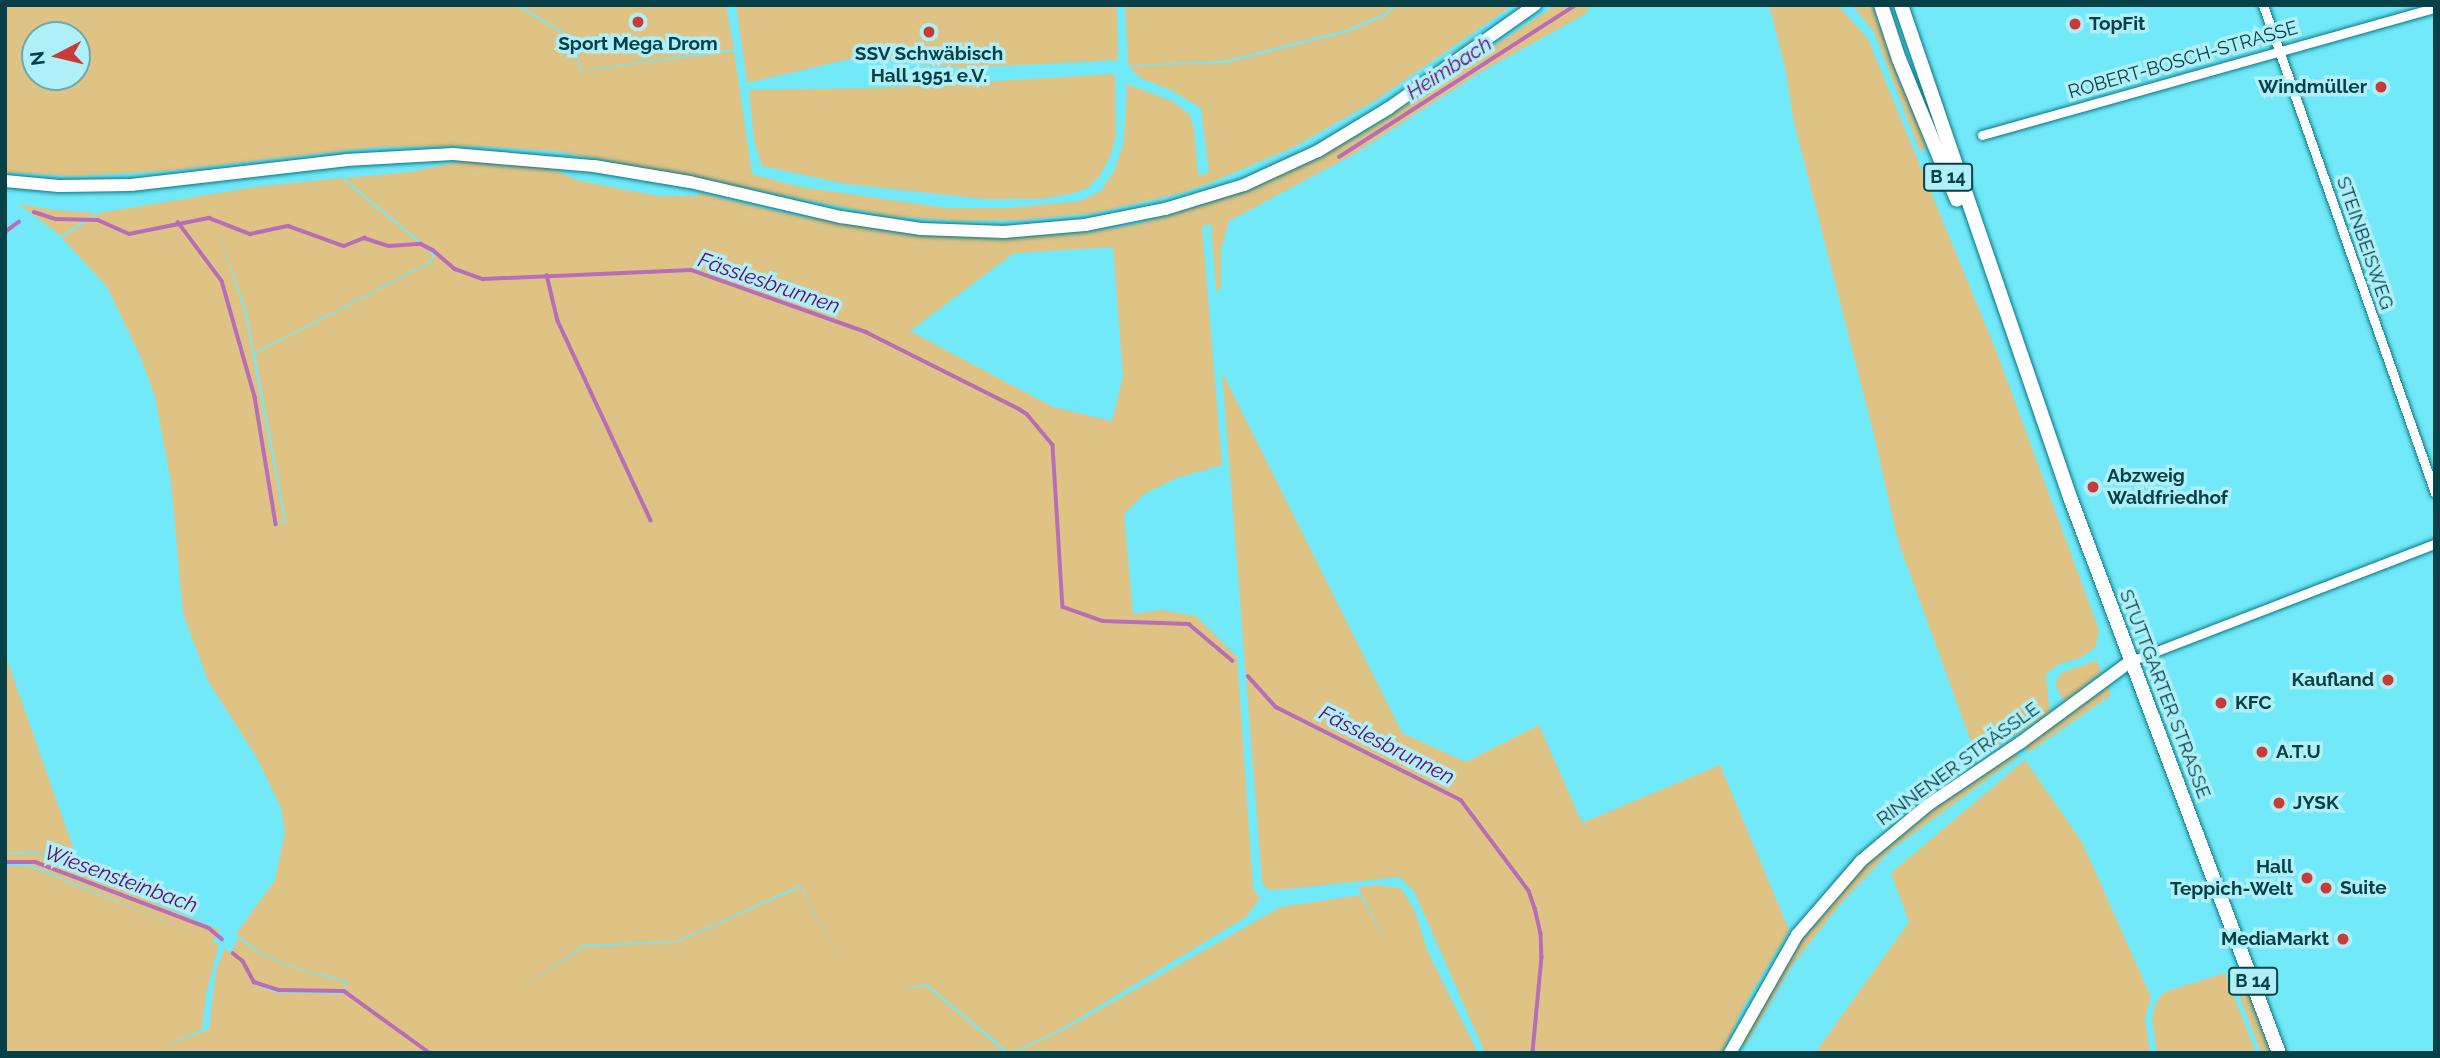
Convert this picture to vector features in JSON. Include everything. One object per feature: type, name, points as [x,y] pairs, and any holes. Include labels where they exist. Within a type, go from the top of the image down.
[{"type":"main road","points":[[5,181],[59,186],[108,186],[346,160],[463,154],[594,166],[690,182],[841,217],[920,229],[1004,232],[1085,225],[1165,209],[1244,185],[1318,151],[1389,108],[1535,5]]},
{"type":"main road","name":"STUTTGARTER STRASSE","points":[[1881,5],[1899,59],[2017,348]]},
{"type":"main road","name":"STUTTGARTER STRASSE","points":[[1900,5],[2017,348],[2131,661],[2279,1053]]},
{"type":"main road","name":"RINNENER STRÄSSLE","points":[[1730,1053],[1797,935],[1861,861],[1928,805],[2021,743],[2131,661]]},
{"type":"street","name":"STEINBEISWEG","points":[[2263,5],[2435,493]]},
{"type":"street","name":"ROBERT-BOSCH-STRASSE","points":[[1982,135],[2435,8]]},
{"type":"street","points":[[2131,661],[2435,544]]},
{"type":"shaded area","points":[[5,5],[515,5],[573,40],[580,71],[734,51],[752,174],[801,187],[946,208],[1008,208],[1080,201],[1101,191],[1115,169],[1124,141],[1127,84],[1172,101],[1189,114],[1194,129],[1198,175],[1209,173],[1201,108],[1171,90],[1139,77],[1129,66],[1225,63],[1347,32],[1387,15],[1397,5],[1513,5],[1376,100],[1296,146],[1210,183],[1177,194],[1094,213],[1020,220],[961,221],[890,216],[557,151],[474,146],[377,147],[164,171],[74,176],[5,172]]},
{"type":"shaded area","name":"Sport Mega Drom","points":[[519,5],[726,5],[734,49],[581,70],[574,39]]},
{"type":"shaded area","name":"SSV Schwäbisch Hall 1951 e.V.","points":[[736,5],[1117,5],[1118,60],[963,68],[854,58],[747,83]]},
{"type":"shaded area","points":[[1125,5],[1394,5],[1386,13],[1346,30],[1224,61],[1128,65]]},
{"type":"shaded area","points":[[1556,5],[1592,5],[1584,15],[1482,71],[1354,154],[1229,221],[1221,250],[1221,287],[1216,292],[1211,224],[1202,226],[1222,465],[1177,478],[1144,494],[1124,514],[1133,614],[1162,610],[1196,616],[1237,657],[1253,888],[1260,898],[1246,917],[1058,1031],[1010,1053],[927,984],[899,989],[926,986],[1006,1053],[5,1053],[5,866],[28,866],[203,937],[28,864],[5,864],[5,854],[35,853],[69,867],[35,851],[5,853],[5,654],[82,873],[220,930],[212,941],[219,944],[206,994],[202,1029],[163,1047],[209,1029],[216,970],[225,948],[231,953],[238,938],[263,956],[297,969],[345,982],[344,993],[278,991],[253,985],[278,993],[345,994],[347,981],[297,968],[264,955],[236,934],[275,880],[285,831],[281,808],[257,758],[208,681],[183,613],[171,482],[155,397],[141,358],[107,287],[62,238],[99,213],[254,187],[341,178],[432,254],[431,261],[254,353],[246,309],[216,227],[244,309],[284,520],[273,528],[286,521],[255,354],[432,262],[434,256],[434,253],[344,178],[409,172],[468,160],[540,164],[580,181],[659,196],[697,196],[699,193],[792,215],[908,234],[1005,238],[1082,233],[1138,224],[1199,206],[1300,166],[1363,133]],"holes":[[[1113,247],[1123,376],[1112,421],[1053,407],[910,331],[1014,253]],[[801,885],[843,969],[801,887],[678,942],[583,947],[516,992],[583,945],[677,941]]]},
{"type":"shaded area","points":[[1769,5],[1838,5],[1868,39],[1997,353],[2099,630],[2095,648],[2080,658],[2059,664],[2046,674],[2050,714],[1977,758],[1898,541],[1874,435],[1793,118],[1785,67]]},
{"type":"shaded area","points":[[1852,5],[1872,5],[1926,139],[1925,151],[1919,149],[1874,32]]},
{"type":"shaded area","points":[[1115,74],[1116,135],[1111,154],[1101,174],[1088,188],[1070,194],[1040,199],[985,199],[846,184],[762,166],[754,140],[749,90],[876,88]]},
{"type":"shaded area","points":[[19,204],[54,210],[96,213],[61,236]]},
{"type":"shaded area","points":[[1222,372],[1402,733],[1466,762],[1539,725],[1582,823],[1720,765],[1789,930],[1743,1007],[1722,1053],[1485,1053],[1414,891],[1399,877],[1267,889],[1262,882]]},
{"type":"shaded area","points":[[2097,660],[2101,673],[2066,701],[2062,698],[2055,684],[2061,673]]},
{"type":"shaded area","points":[[2109,686],[2110,696],[2029,752],[2024,746]]},
{"type":"shaded area","points":[[2015,753],[2018,757],[1891,850],[1842,902],[1794,963],[1747,1043],[1740,1045],[1793,949],[1857,870],[1906,828]]},
{"type":"shaded area","points":[[2025,760],[2082,842],[2151,997],[2145,1018],[2150,1053],[1815,1053],[1909,922],[1891,873]]},
{"type":"shaded area","points":[[1376,885],[1401,888],[1415,911],[1427,950],[1478,1053],[1014,1053],[1060,1032],[1281,907],[1360,895],[1388,946],[1358,887]]},
{"type":"shaded area","points":[[2240,968],[2271,1053],[2261,1053],[2234,981],[2231,971]]},
{"type":"shaded area","points":[[2225,973],[2256,1053],[2157,1053],[2152,1018],[2156,1002],[2164,992]]},
{"type":"waterway","name":"Heimbach","points":[[1339,157],[1576,5]]},
{"type":"waterway","name":"Fässlesbrunnen","points":[[34,212],[56,219],[98,220],[129,234],[209,218],[250,234],[288,226],[344,246],[364,238],[389,246],[421,244],[433,250],[455,269],[483,279],[691,270],[866,332],[1019,409],[1027,414],[1053,445],[1063,607],[1103,621],[1189,624],[1233,661]]},
{"type":"waterway","name":"Fässlesbrunnen","points":[[5,232],[19,222]]},
{"type":"waterway","points":[[178,222],[222,281],[255,397],[276,524]]},
{"type":"waterway","points":[[547,275],[558,321],[651,520]]},
{"type":"waterway","name":"Fässlesbrunnen","points":[[1248,676],[1276,707],[1461,800],[1529,891],[1535,908],[1541,933],[1542,957],[1533,1053]]},
{"type":"waterway","name":"Wiesensteinbach","points":[[5,862],[35,862],[209,928],[222,939]]},
{"type":"waterway","name":"Wiesensteinbach","points":[[233,953],[243,961],[254,982],[279,990],[344,991],[430,1053]]},
{"type":"place","name":"Sport Mega Drom","points":[[638,22]]},
{"type":"place","name":"TopFit","points":[[2075,24]]},
{"type":"place","name":"SSV Schwäbisch Hall 1951 e.V.","points":[[929,32]]},
{"type":"place","name":"Windmüller","points":[[2381,87]]},
{"type":"place","name":"Abzweig Waldfriedhof","points":[[2093,487]]},
{"type":"place","name":"Kaufland","points":[[2388,680]]},
{"type":"place","name":"KFC","points":[[2221,703]]},
{"type":"place","name":"A.T.U","points":[[2262,752]]},
{"type":"place","name":"JYSK","points":[[2279,803]]},
{"type":"place","name":"Hall Teppich-Welt","points":[[2307,878]]},
{"type":"place","name":"Suite","points":[[2326,888]]},
{"type":"place","name":"MediaMarkt","points":[[2343,939]]}]
